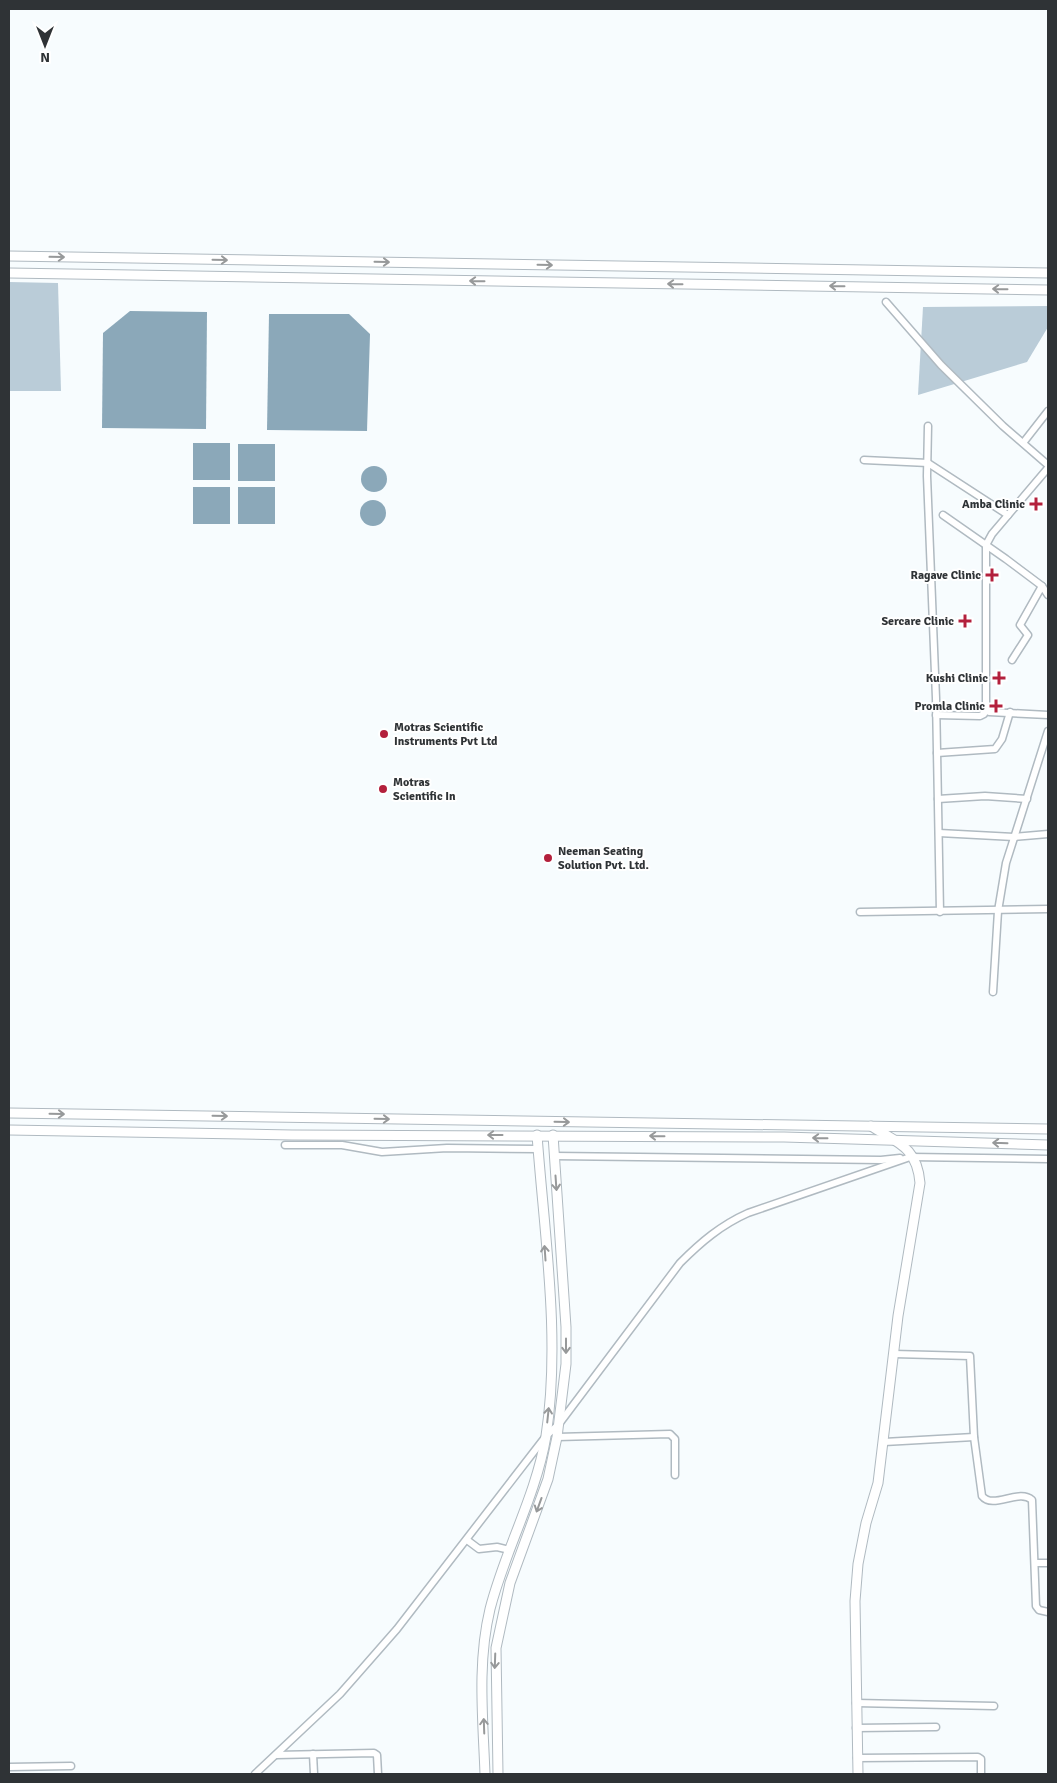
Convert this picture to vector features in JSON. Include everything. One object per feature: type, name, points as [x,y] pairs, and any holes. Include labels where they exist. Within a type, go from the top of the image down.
[{"type":"street","points":[[9,256],[1048,272]]},
{"type":"street","points":[[9,273],[1048,290]]},
{"type":"street","points":[[886,302],[941,365],[1048,467],[992,534],[986,545],[986,710],[980,716],[936,715]]},
{"type":"street","points":[[1023,443],[1048,411]]},
{"type":"street","points":[[928,426],[940,912]]},
{"type":"street","points":[[864,460],[928,463],[1008,515]]},
{"type":"street","points":[[943,515],[1042,586],[1048,595]]},
{"type":"street","points":[[1012,660],[1027,636],[1027,632],[1020,625],[1042,586]]},
{"type":"street","points":[[986,710],[1048,715]]},
{"type":"street","points":[[937,753],[995,749],[1002,739],[1010,712]]},
{"type":"street","points":[[993,992],[998,911],[1006,864],[1048,732]]},
{"type":"street","points":[[938,799],[985,796],[1027,799]]},
{"type":"street","points":[[938,833],[1014,837],[1048,834]]},
{"type":"street","points":[[860,912],[1048,909]]},
{"type":"street","points":[[9,1113],[1048,1129]]},
{"type":"street","points":[[292,1117],[292,1135]]},
{"type":"street","points":[[858,1774],[855,1601],[858,1564],[866,1524],[878,1483],[898,1316],[918,1197],[918,1170],[913,1156],[905,1146],[892,1140],[870,1125]]},
{"type":"street","points":[[842,1126],[842,1138]]},
{"type":"street","points":[[9,1130],[292,1135],[842,1138],[1048,1145]]},
{"type":"street","points":[[486,1774],[482,1682],[484,1643],[490,1609],[532,1490],[546,1436],[552,1342],[536,1135]]},
{"type":"street","points":[[498,1774],[494,1680],[496,1648],[510,1582],[543,1495],[557,1437],[566,1346],[553,1135]]},
{"type":"street","points":[[285,1145],[342,1146],[382,1152],[447,1148],[538,1149]]},
{"type":"street","points":[[554,1156],[743,1160],[881,1160],[913,1156],[1048,1158]]},
{"type":"street","points":[[255,1774],[340,1694],[396,1629],[546,1436],[559,1424],[680,1263],[700,1242],[730,1222],[748,1213],[913,1156]]},
{"type":"street","points":[[894,1354],[970,1355],[974,1437],[983,1499],[1025,1496],[1032,1500],[1036,1563],[1036,1606],[1039,1610],[1048,1612]]},
{"type":"street","points":[[557,1437],[670,1434],[675,1439],[675,1475]]},
{"type":"street","points":[[884,1442],[974,1437]]},
{"type":"street","points":[[467,1540],[479,1549],[496,1547],[510,1550]]},
{"type":"street","points":[[1036,1563],[1048,1564]]},
{"type":"street","points":[[856,1703],[994,1706]]},
{"type":"street","points":[[856,1728],[936,1727]]},
{"type":"street","points":[[276,1755],[374,1753],[377,1755],[378,1774]]},
{"type":"street","points":[[314,1754],[314,1774]]},
{"type":"street","points":[[858,1758],[978,1756],[981,1759],[981,1774]]},
{"type":"street","points":[[9,1767],[71,1766]]},
{"type":"shaded area","points":[[9,282],[58,283],[61,391],[9,391]]},
{"type":"shaded area","points":[[1048,306],[1048,327],[1027,362],[918,395],[923,307]]},
{"type":"shaded area","points":[[130,311],[207,312],[206,429],[102,428],[103,333]]},
{"type":"shaded area","points":[[269,314],[349,314],[370,334],[367,431],[267,430]]},
{"type":"shaded area","points":[[193,443],[230,443],[230,480],[193,480]]},
{"type":"shaded area","points":[[238,444],[275,444],[275,481],[238,481]]},
{"type":"shaded area","points":[[374,466],[383,470],[387,479],[383,488],[374,492],[365,488],[361,479],[365,470]]},
{"type":"shaded area","points":[[193,487],[230,487],[230,524],[193,524]]},
{"type":"shaded area","points":[[238,487],[275,487],[275,524],[238,524]]},
{"type":"shaded area","points":[[373,500],[382,504],[386,513],[382,522],[373,526],[364,522],[360,513],[364,504]]},
{"type":"place","name":"Amba Clinic","points":[[1036,504]]},
{"type":"place","name":"Ragave Clinic","points":[[992,575]]},
{"type":"place","name":"Sercare Clinic","points":[[965,621]]},
{"type":"place","name":"Kushi Clinic","points":[[999,678]]},
{"type":"place","name":"Promla Clinic","points":[[996,706]]},
{"type":"place","name":"Motras Scientific Instruments Pvt Ltd","points":[[384,734]]},
{"type":"place","name":"Motras Scientific In","points":[[383,789]]},
{"type":"place","name":"Neeman Seating Solution Pvt. Ltd.","points":[[548,858]]}]
